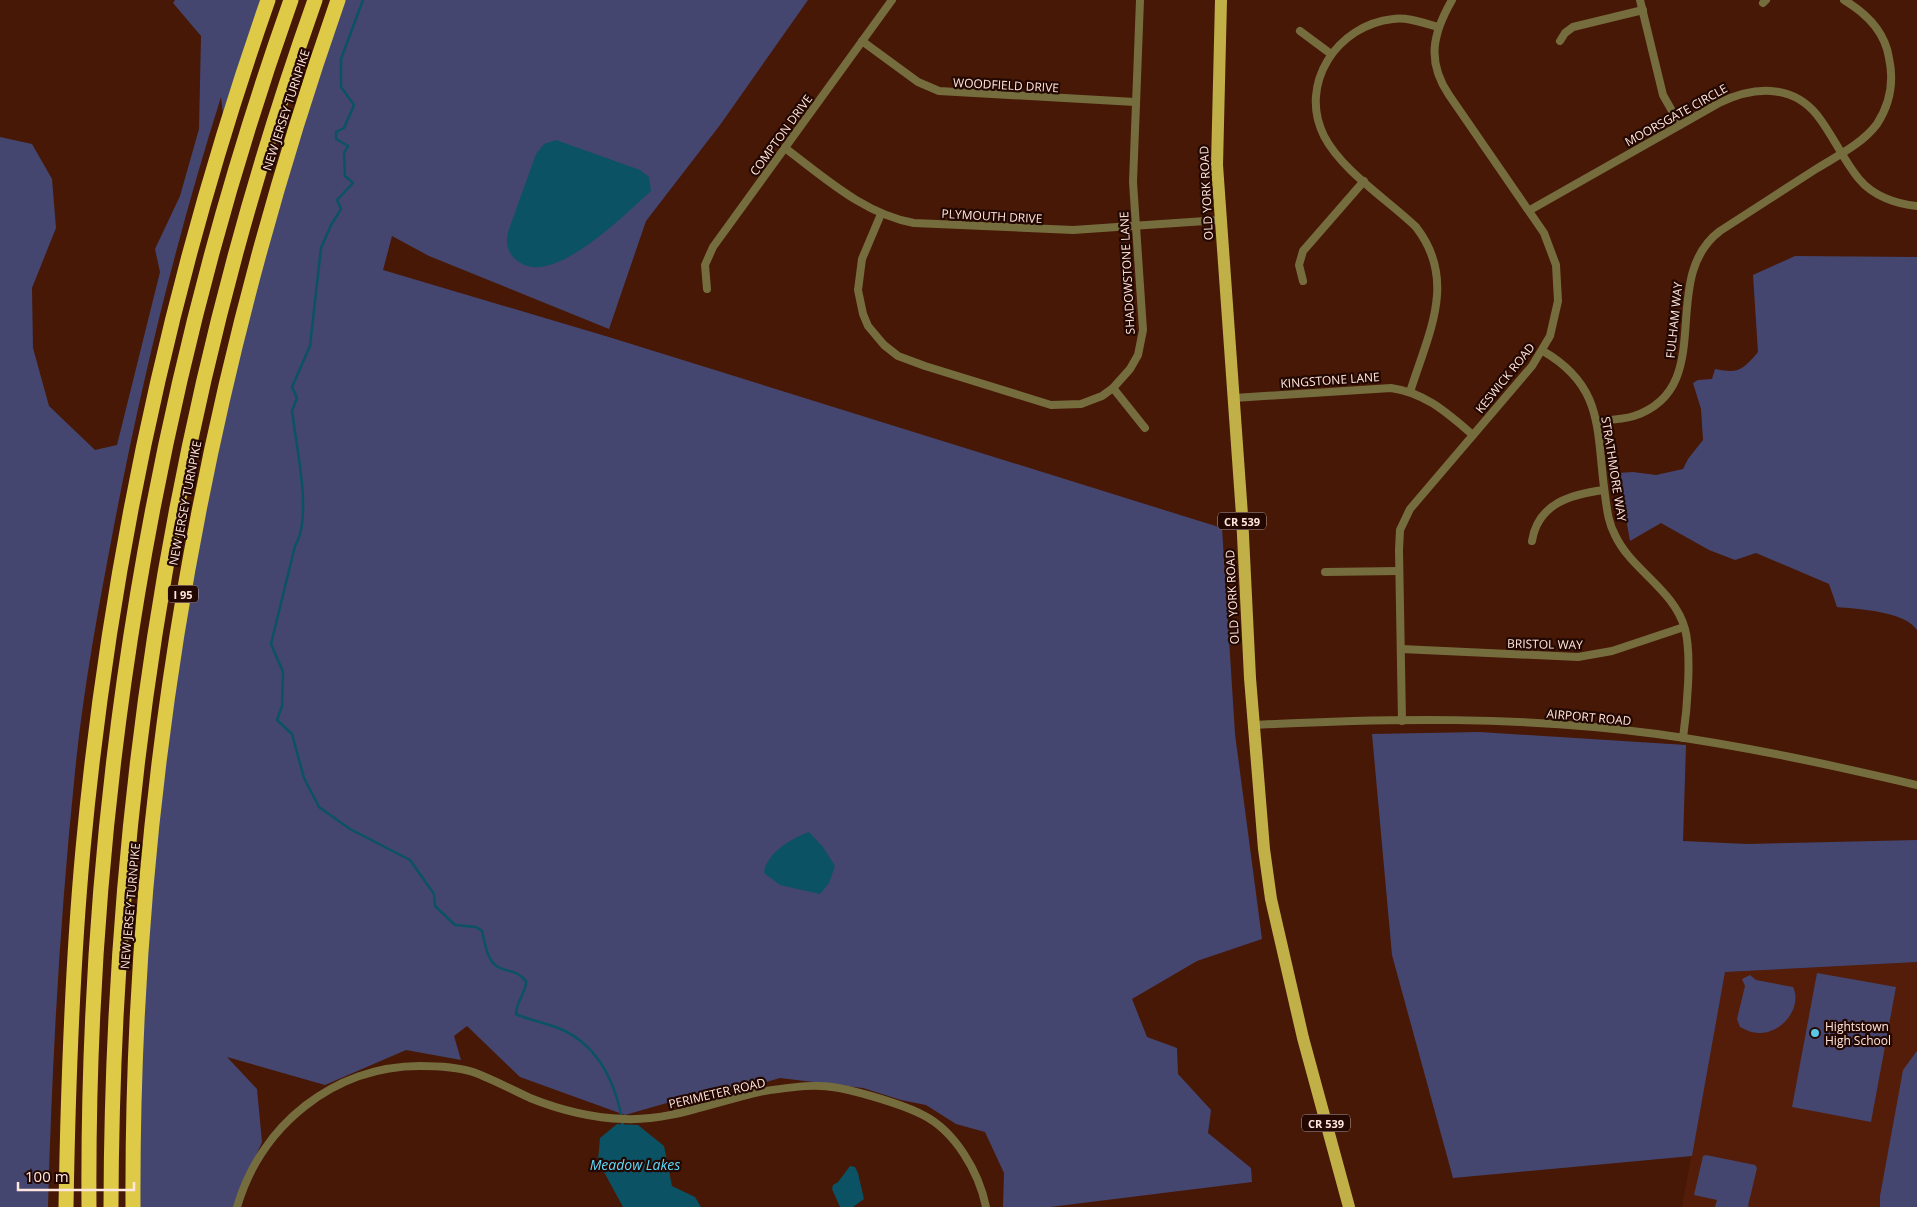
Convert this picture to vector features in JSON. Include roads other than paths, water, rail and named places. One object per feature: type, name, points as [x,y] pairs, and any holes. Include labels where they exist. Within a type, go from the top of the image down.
[{"type":"highway","points":[[66,1207],[71,1017],[78,902],[94,745],[116,596],[146,432],[183,278],[224,134],[268,0]]},
{"type":"highway","points":[[89,1207],[91,1049],[98,935],[111,786],[132,628],[160,472],[196,316],[241,155],[291,0]]},
{"type":"highway","name":"NEW JERSEY TURNPIKE","points":[[111,1207],[114,1049],[123,890],[140,732],[163,575],[194,419],[231,269],[274,120],[315,0]]},
{"type":"highway","name":"NEW JERSEY TURNPIKE","points":[[133,1207],[136,1045],[145,885],[158,765],[180,607],[210,452],[248,289],[290,146],[338,0]]},
{"type":"main road","name":"OLD YORK ROAD","points":[[1221,0],[1217,157],[1220,220],[1234,398],[1254,725],[1267,875],[1303,1038],[1349,1207]]},
{"type":"street","name":"COMPTON DRIVE","points":[[707,289],[705,269],[708,256],[892,0]]},
{"type":"street","name":"SHADOWSTONE LANE","points":[[881,214],[862,259],[858,290],[863,314],[868,326],[884,345],[898,356],[1052,405],[1081,404],[1102,396],[1113,388],[1130,369],[1138,355],[1143,330],[1133,182],[1140,0]]},
{"type":"street","name":"KESWICK ROAD","points":[[1402,722],[1399,539],[1404,520],[1410,509],[1542,351],[1555,318],[1557,275],[1547,240],[1530,210],[1441,81],[1435,51],[1438,27],[1452,0]]},
{"type":"street","points":[[1640,0],[1663,95],[1680,125]]},
{"type":"street","name":"FULHAM WAY","points":[[1596,421],[1624,418],[1643,412],[1662,399],[1673,384],[1683,356],[1691,271],[1695,260],[1709,240],[1865,137],[1877,123],[1888,99],[1892,77],[1888,53],[1880,33],[1865,15],[1844,0]]},
{"type":"street","points":[[1560,41],[1565,32],[1573,27],[1643,10]]},
{"type":"street","points":[[1410,392],[1436,309],[1438,283],[1435,262],[1424,238],[1416,227],[1364,181],[1331,148],[1323,134],[1318,117],[1318,85],[1324,66],[1331,54],[1354,32],[1383,21],[1404,19],[1438,27]]},
{"type":"street","points":[[1300,31],[1331,54]]},
{"type":"street","name":"WOODFIELD DRIVE","points":[[862,41],[918,82],[939,91],[1135,102]]},
{"type":"street","name":"MOORSGATE CIRCLE","points":[[1530,210],[1680,125],[1739,94],[1758,90],[1777,91],[1793,96],[1815,112],[1859,179],[1875,193],[1896,203],[1917,206]]},
{"type":"street","name":"PLYMOUTH DRIVE","points":[[785,148],[859,202],[881,214],[914,223],[1043,230],[1220,220]]},
{"type":"street","points":[[1303,281],[1299,265],[1303,252],[1364,181]]},
{"type":"street","name":"STRATHMORE WAY","points":[[1542,351],[1560,361],[1577,377],[1591,400],[1596,421],[1609,520],[1616,537],[1668,599],[1684,627],[1688,646],[1683,738]]},
{"type":"street","points":[[1113,388],[1145,428]]},
{"type":"street","name":"KINGSTONE LANE","points":[[1234,398],[1378,388],[1410,392],[1440,406],[1473,435]]},
{"type":"street","points":[[1532,540],[1538,522],[1557,502],[1575,494],[1604,490]]},
{"type":"street","points":[[1325,572],[1399,571]]},
{"type":"street","name":"BRISTOL WAY","points":[[1401,649],[1578,657],[1612,651],[1684,627]]},
{"type":"street","name":"AIRPORT ROAD","points":[[1254,725],[1334,721],[1538,724],[1683,738],[1785,755],[1917,785]]},
{"type":"street","name":"PERIMETER ROAD","points":[[237,1207],[262,1151],[287,1121],[326,1090],[359,1076],[387,1069],[434,1066],[472,1072],[531,1098],[568,1111],[616,1119],[671,1115],[760,1092],[821,1086],[873,1097],[924,1115],[948,1134],[968,1161],[979,1182],[986,1207]]},
{"type":"water","points":[[556,140],[640,170],[649,177],[651,191],[607,230],[569,257],[551,265],[534,267],[519,262],[512,256],[507,245],[507,236],[536,154],[544,144]]},
{"type":"water","points":[[809,832],[823,847],[835,866],[829,883],[820,894],[780,885],[764,873],[769,859],[781,847]]},
{"type":"water","name":"Meadow Lakes","points":[[617,1124],[638,1125],[664,1146],[672,1186],[695,1197],[701,1207],[623,1207],[598,1161],[600,1138]]},
{"type":"water","points":[[850,1166],[855,1167],[858,1173],[864,1199],[853,1207],[840,1207],[832,1189],[833,1185],[838,1182]]},
{"type":"waterway","points":[[363,0],[341,59],[341,87],[354,105],[344,128],[336,132],[336,139],[348,146],[344,153],[345,176],[353,183],[337,200],[341,209],[331,225],[321,248],[310,346],[292,387],[297,398],[292,411],[302,481],[303,518],[271,644],[283,672],[282,706],[277,720],[292,734],[304,778],[319,807],[350,829],[410,860],[434,894],[435,906],[455,925],[476,927],[482,931],[491,961],[502,969],[518,974],[526,981],[516,1014],[563,1030],[588,1047],[597,1058],[612,1084],[621,1112],[623,1127]]},
{"type":"place","name":"Hightstown High School","points":[[1815,1033]]}]
